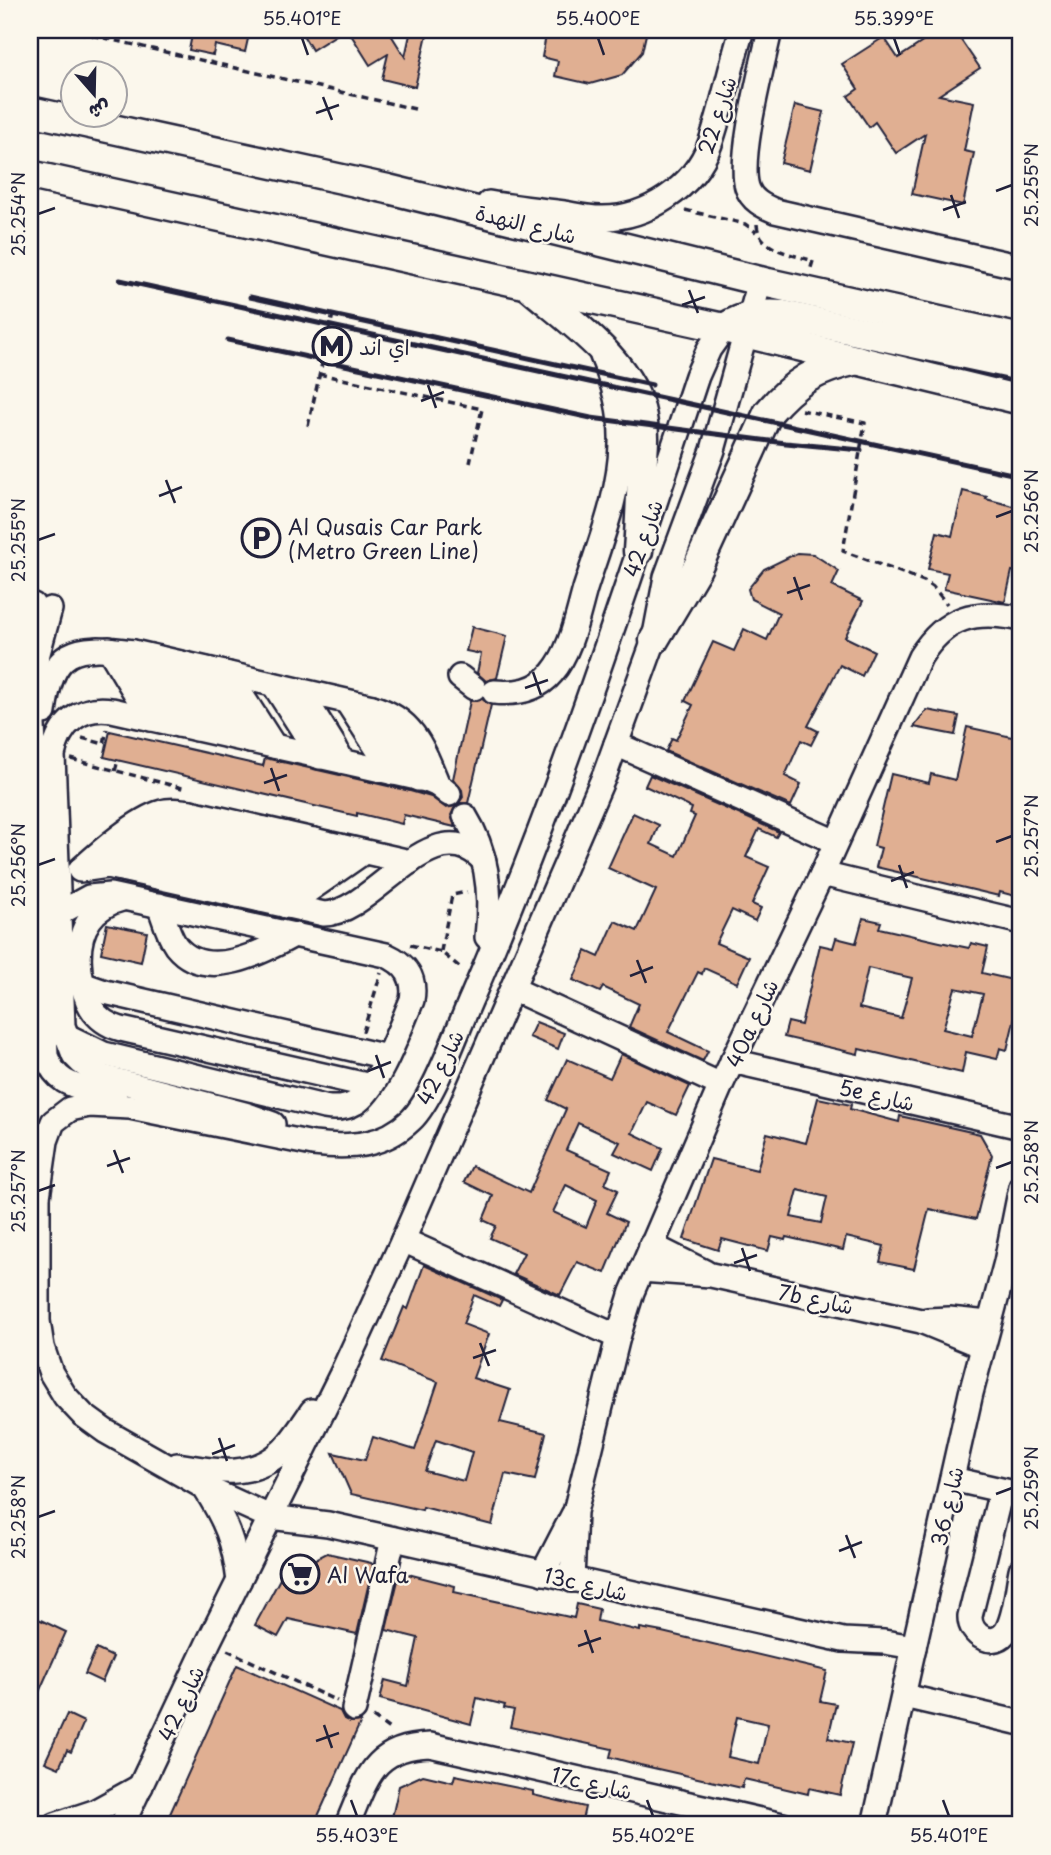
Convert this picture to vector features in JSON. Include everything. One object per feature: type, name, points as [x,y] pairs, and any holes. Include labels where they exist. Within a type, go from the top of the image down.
[{"type":"main road","name":"شارع النهدة","points":[[30,111],[388,189],[760,281],[1021,338]]},
{"type":"main road","points":[[30,175],[527,284],[740,326],[859,360],[1021,400]]},
{"type":"main road","points":[[527,284],[598,346],[621,370],[632,388],[642,415],[645,441],[638,551]]},
{"type":"main road","points":[[740,326],[767,313],[1021,366]]},
{"type":"main road","points":[[654,640],[687,588],[768,413],[785,393],[806,377],[830,366],[859,360]]},
{"type":"street","name":"شارع 22","points":[[388,189],[601,218],[624,216],[646,209],[665,200],[684,184],[699,166],[709,146],[742,30]]},
{"type":"street","points":[[770,30],[754,104],[746,173],[747,187],[753,197],[767,208],[1021,267]]},
{"type":"street","name":"شارع 42","points":[[122,1825],[341,1375],[403,1240],[616,744],[654,640],[666,578],[713,450],[740,326],[760,281]]},
{"type":"street","name":"شارع 42","points":[[270,1517],[204,1488],[105,1431],[83,1415],[65,1396],[51,1373],[42,1347],[38,1321],[38,1198],[46,1141],[53,1122],[70,1109],[89,1105],[130,1107],[313,1144],[343,1147],[369,1144],[393,1135],[413,1118],[428,1095],[482,973],[560,776],[697,376],[709,349],[740,326]]},
{"type":"street","points":[[471,686],[511,694],[527,690],[541,684],[562,659],[613,502],[619,467],[620,419],[615,394],[598,346]]},
{"type":"street","points":[[38,611],[37,653],[32,683],[46,1056],[56,1076],[66,1083],[107,1094],[130,1107]]},
{"type":"street","name":"40a شارع","points":[[572,1580],[575,1512],[618,1337],[641,1270],[721,1085],[822,874],[920,657],[930,641],[961,618],[998,615],[1021,619]]},
{"type":"street","points":[[36,778],[48,681],[55,667],[78,651],[109,649],[372,707],[435,786],[383,771],[112,710],[95,709],[78,714],[60,733],[53,755],[57,904],[62,1017],[69,1045],[82,1063],[100,1076],[245,1114],[280,1127],[313,1144]]},
{"type":"street","points":[[109,649],[151,719]]},
{"type":"street","points":[[132,652],[187,727]]},
{"type":"street","points":[[170,661],[192,714],[187,727]]},
{"type":"street","points":[[170,661],[226,736]]},
{"type":"street","points":[[205,669],[250,741]]},
{"type":"street","points":[[228,674],[274,746]]},
{"type":"street","points":[[264,682],[320,757]]},
{"type":"street","points":[[300,691],[335,747],[320,757]]},
{"type":"street","points":[[337,699],[383,771]]},
{"type":"street","points":[[616,744],[836,842]]},
{"type":"street","points":[[57,904],[80,870],[108,845],[153,816],[170,811],[190,812],[410,862]]},
{"type":"street","points":[[136,872],[190,812]]},
{"type":"street","points":[[465,816],[484,861],[489,888],[490,911],[482,973]]},
{"type":"street","points":[[136,872],[215,818]]},
{"type":"street","points":[[136,872],[242,824]]},
{"type":"street","points":[[187,883],[275,832]]},
{"type":"street","points":[[210,888],[275,832]]},
{"type":"street","points":[[237,895],[315,840]]},
{"type":"street","points":[[80,870],[102,866],[136,872],[324,914],[336,913],[351,906],[426,852],[454,845],[471,850],[484,861]]},
{"type":"street","points":[[261,900],[340,846]]},
{"type":"street","points":[[286,906],[364,852]]},
{"type":"street","points":[[822,874],[1021,922]]},
{"type":"street","points":[[57,904],[110,895],[387,956],[397,960],[409,973],[414,990],[387,1057],[371,1086],[357,1103],[346,1108],[335,1109],[104,1054],[65,1035]]},
{"type":"street","points":[[125,898],[102,906],[85,925],[79,948],[82,984],[89,1006],[102,1021],[111,1026],[371,1086]]},
{"type":"street","points":[[159,905],[177,947],[197,960],[223,962],[249,958],[294,935]]},
{"type":"street","points":[[82,984],[105,992],[387,1057]]},
{"type":"street","points":[[513,989],[721,1085]]},
{"type":"street","name":"5e شارع","points":[[733,1061],[1021,1127]]},
{"type":"street","points":[[30,1155],[38,1198]]},
{"type":"street","name":"شارع 36","points":[[874,1825],[982,1346],[1015,1253],[1021,1187]]},
{"type":"street","points":[[403,1240],[618,1337]]},
{"type":"street","name":"7b شارع","points":[[651,1245],[711,1275]]},
{"type":"street","name":"7b شارع","points":[[641,1270],[711,1275],[921,1321],[982,1346]]},
{"type":"street","name":"7b شارع","points":[[921,1321],[949,1319],[988,1323]]},
{"type":"street","name":"شارع 42","points":[[163,1463],[225,1473],[255,1469],[281,1451],[341,1375]]},
{"type":"street","points":[[952,1479],[1016,1492]]},
{"type":"street","name":"شارع 42","points":[[204,1488],[223,1516],[236,1556],[239,1581]]},
{"type":"street","points":[[1016,1492],[1003,1496],[998,1503],[970,1616],[971,1628],[979,1637],[991,1640],[1006,1632],[1021,1570]]},
{"type":"street","name":"13c شارع","points":[[284,1493],[328,1524]]},
{"type":"street","name":"40a شارع","points":[[543,1573],[575,1512]]},
{"type":"street","name":"13c شارع","points":[[270,1517],[328,1524],[843,1640],[884,1642],[912,1656]]},
{"type":"street","points":[[354,1709],[393,1539]]},
{"type":"street","points":[[904,1696],[1021,1723]]},
{"type":"street","name":"17c شارع","points":[[402,1748],[430,1745],[782,1825]]},
{"type":"street","points":[[347,1825],[374,1768],[392,1752],[402,1748]]},
{"type":"street","points":[[55,1825],[94,1812],[141,1786]]},
{"type":"path","points":[[69,30],[415,109]]},
{"type":"path","points":[[665,200],[673,207],[745,224],[769,246],[813,261],[805,290]]},
{"type":"path","points":[[759,236],[759,217],[767,208]]},
{"type":"path","points":[[308,426],[333,314]]},
{"type":"path","points":[[319,374],[482,409],[470,463]]},
{"type":"path","points":[[775,405],[865,424],[843,551],[924,581],[941,595],[951,613],[953,623]]},
{"type":"path","points":[[115,771],[118,760]]},
{"type":"path","points":[[404,943],[441,952],[457,967],[482,973]]},
{"type":"path","points":[[209,1642],[382,1723],[391,1730],[402,1748]]},
{"type":"building","points":[[211,30],[250,30],[245,52],[215,45],[213,55],[189,50],[192,35],[209,38]]},
{"type":"building","points":[[300,30],[344,30],[312,50]]},
{"type":"building","points":[[348,30],[388,30],[405,57],[411,30],[428,30],[415,87],[382,79],[388,54],[370,65]]},
{"type":"building","points":[[547,30],[647,30],[642,52],[622,75],[590,84],[555,76],[558,61],[542,57]]},
{"type":"building","points":[[941,30],[954,30],[980,68],[939,95],[974,102],[964,151],[974,153],[963,205],[912,194],[925,134],[896,153],[875,122],[869,127],[848,96],[858,89],[842,64],[884,37],[898,58]]},
{"type":"building","points":[[795,105],[824,112],[810,170],[781,163]]},
{"type":"building","points":[[963,491],[1021,508],[1021,573],[1012,571],[1005,602],[944,589],[948,573],[928,569],[937,532],[952,536]]},
{"type":"building","points":[[797,553],[813,554],[839,571],[832,586],[863,601],[845,637],[874,651],[862,676],[840,665],[808,726],[818,731],[811,745],[801,740],[785,776],[801,784],[791,806],[666,751],[672,738],[676,740],[693,705],[685,701],[713,642],[734,651],[744,629],[767,640],[779,613],[751,599],[748,589],[764,569]]},
{"type":"building","points":[[472,627],[507,636],[497,678],[486,681],[477,673],[481,654],[466,651]]},
{"type":"building","points":[[482,699],[491,705],[468,803],[459,803],[463,797],[462,790],[453,779],[470,701]]},
{"type":"building","points":[[927,710],[959,716],[955,735],[914,727]]},
{"type":"building","points":[[967,727],[1021,739],[1021,797],[1016,821],[1021,822],[1019,897],[1000,892],[999,896],[876,867],[881,848],[874,846],[891,774],[929,783],[931,774],[955,780]]},
{"type":"building","points":[[110,731],[263,766],[265,758],[410,791],[431,797],[446,808],[456,806],[451,815],[455,827],[404,815],[402,824],[357,813],[357,816],[104,757]]},
{"type":"building","points":[[650,775],[779,832],[776,837],[759,829],[746,857],[769,867],[752,904],[761,908],[755,921],[732,910],[716,943],[749,957],[737,983],[704,968],[702,974],[698,972],[668,1032],[708,1051],[703,1061],[629,1027],[639,1004],[603,987],[600,992],[573,980],[586,951],[599,957],[615,921],[637,931],[656,890],[608,868],[633,813],[659,825],[651,844],[677,856],[695,816],[690,814],[692,808],[645,786]]},
{"type":"building","points":[[863,918],[881,922],[879,928],[969,948],[971,943],[988,947],[982,973],[1017,981],[1014,990],[1021,992],[1007,1050],[1000,1048],[997,1059],[966,1052],[962,1073],[859,1049],[858,1054],[784,1037],[788,1022],[801,1025],[820,945],[833,948],[836,938],[856,943]],"holes":[[[868,968],[912,978],[901,1018],[859,1008]],[[955,988],[983,994],[972,1036],[943,1029]]]},
{"type":"building","points":[[107,924],[147,932],[141,962],[101,953]]},
{"type":"building","points":[[536,1022],[564,1033],[558,1049],[529,1037]]},
{"type":"building","points":[[621,1054],[690,1086],[676,1115],[647,1102],[632,1133],[663,1148],[653,1171],[614,1153],[620,1142],[578,1123],[566,1150],[611,1170],[605,1184],[618,1190],[607,1213],[626,1222],[605,1273],[577,1262],[560,1295],[513,1274],[524,1253],[490,1238],[496,1226],[483,1220],[493,1196],[464,1182],[472,1166],[529,1193],[566,1109],[548,1100],[567,1059],[610,1078]],"holes":[[[566,1185],[597,1200],[586,1227],[553,1212]]]},
{"type":"building","points":[[818,1098],[851,1105],[850,1109],[899,1122],[900,1116],[980,1134],[992,1155],[976,1219],[929,1209],[914,1269],[880,1262],[884,1246],[846,1237],[843,1250],[786,1237],[785,1240],[772,1237],[768,1251],[722,1239],[718,1250],[684,1239],[711,1159],[757,1170],[767,1133],[806,1143]],"holes":[[[798,1190],[827,1197],[821,1223],[791,1217]]]},
{"type":"building","points":[[424,1265],[502,1300],[499,1306],[474,1295],[463,1324],[489,1334],[473,1378],[510,1390],[500,1422],[546,1433],[535,1480],[505,1474],[492,1525],[423,1507],[422,1510],[351,1494],[333,1453],[365,1460],[373,1437],[415,1450],[438,1382],[382,1361],[404,1307],[408,1309]],"holes":[[[436,1440],[472,1452],[464,1481],[425,1471]]]},
{"type":"building","points":[[327,1553],[373,1565],[357,1634],[288,1619],[278,1637],[255,1625],[281,1577]]},
{"type":"building","points":[[400,1572],[455,1586],[454,1592],[574,1618],[577,1604],[599,1609],[597,1621],[640,1631],[640,1628],[662,1632],[827,1671],[820,1701],[836,1704],[828,1738],[852,1743],[840,1795],[809,1788],[808,1794],[744,1779],[742,1788],[610,1757],[612,1749],[510,1727],[514,1710],[477,1698],[471,1724],[380,1699],[385,1680],[408,1686],[418,1638],[386,1630]],"holes":[[[737,1717],[768,1724],[759,1764],[728,1757]]]},
{"type":"building","points":[[30,1615],[66,1632],[30,1712]]},
{"type":"building","points":[[96,1649],[113,1657],[102,1682],[85,1674]]},
{"type":"building","points":[[237,1665],[340,1711],[344,1719],[350,1722],[361,1721],[314,1825],[165,1825]]},
{"type":"building","points":[[67,1714],[84,1722],[71,1752],[67,1750],[59,1768],[45,1762]]},
{"type":"building","points":[[423,1775],[453,1782],[455,1775],[533,1791],[533,1795],[585,1807],[581,1825],[405,1825],[391,1822],[399,1786]]},
{"type":"railway","points":[[120,280],[1021,476]]},
{"type":"railway","points":[[250,297],[652,385]]},
{"type":"railway","points":[[228,340],[591,418],[861,450]]},
{"type":"place","name":"اي اند","points":[[332,346]]},
{"type":"place","name":"Al Qusais Car Park (Metro Green Line)","points":[[261,538]]},
{"type":"place","name":"Al Wafa","points":[[300,1574]]}]
